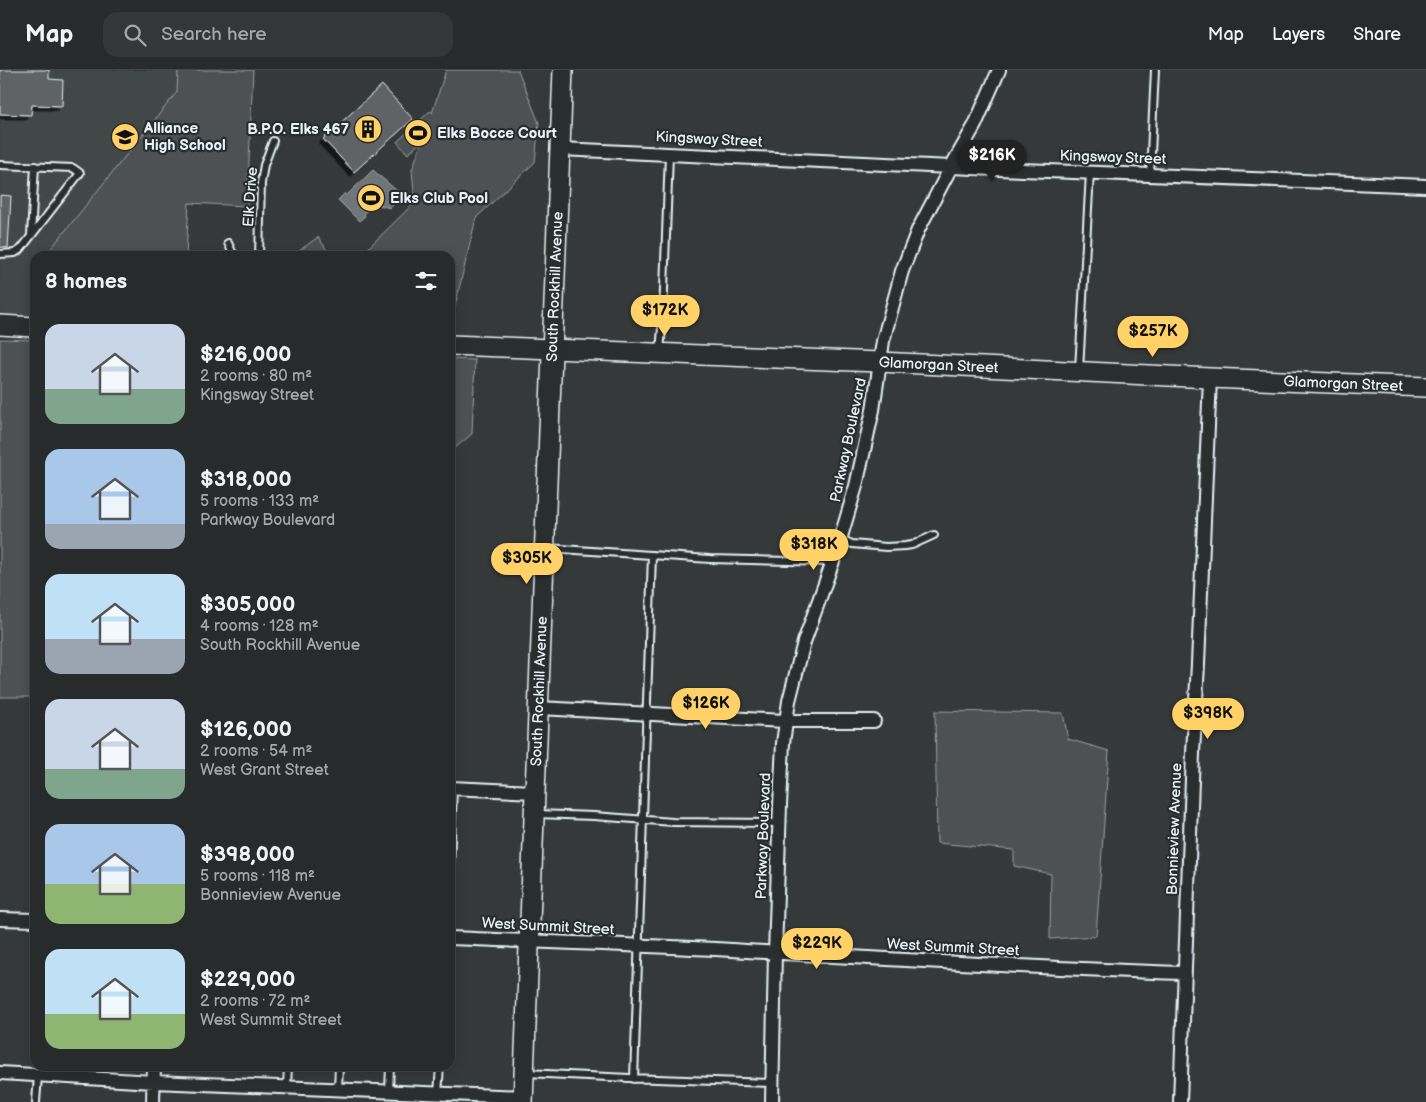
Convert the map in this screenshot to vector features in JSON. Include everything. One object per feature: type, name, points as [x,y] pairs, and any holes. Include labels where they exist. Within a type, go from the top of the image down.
[{"type":"street","name":"South Rockhill Avenue","points":[[524,1099],[563,70]]},
{"type":"street","name":"Parkway Boulevard","points":[[772,1102],[774,953],[779,823],[785,720],[794,676],[804,642],[841,539],[856,486],[869,428],[887,323],[902,271],[918,230],[975,125],[999,70]]},
{"type":"street","name":"Kingsway Street","points":[[560,149],[1426,186]]},
{"type":"street","points":[[0,325],[30,327]]},
{"type":"street","name":"Glamorgan Street","points":[[455,345],[1426,387]]},
{"type":"street","name":"Bonnieview Avenue","points":[[1180,1102],[1210,378]]},
{"type":"street","points":[[539,708],[785,720],[874,721]]},
{"type":"street","points":[[455,788],[535,792]]},
{"type":"street","points":[[0,919],[30,920]]},
{"type":"street","name":"West Summit Street","points":[[455,938],[639,946],[1080,970],[1184,973]]},
{"type":"street","points":[[153,1102],[154,1071]]},
{"type":"street","points":[[0,1073],[524,1099]]},
{"type":"lane","points":[[1150,175],[1155,70]]},
{"type":"lane","name":"Elk Drive","points":[[259,251],[261,183],[264,165],[273,141]]},
{"type":"lane","points":[[660,353],[669,154]]},
{"type":"lane","points":[[0,165],[73,168],[80,173],[21,249],[15,253],[0,254]]},
{"type":"lane","points":[[31,236],[35,166]]},
{"type":"lane","points":[[1078,372],[1090,172]]},
{"type":"lane","points":[[228,244],[232,251]]},
{"type":"lane","points":[[841,539],[852,544],[905,546],[912,545],[934,535]]},
{"type":"lane","points":[[545,548],[710,559],[832,562]]},
{"type":"lane","points":[[634,1079],[652,555]]},
{"type":"lane","points":[[534,814],[673,822],[779,823]]},
{"type":"lane","points":[[287,1087],[288,1071]]},
{"type":"lane","points":[[338,1089],[339,1071]]},
{"type":"lane","points":[[389,1091],[390,1071]]},
{"type":"lane","points":[[438,1094],[440,1071]]},
{"type":"lane","points":[[524,1073],[634,1079],[772,1083]]},
{"type":"lane","points":[[36,1102],[38,1076]]},
{"type":"shaded area","name":"Alliance High School","points":[[0,70],[253,70],[247,206],[189,203],[186,251],[30,251],[30,316],[0,315]]},
{"type":"shaded area","points":[[178,70],[253,70],[247,206],[189,203],[186,251],[49,251],[177,92]]},
{"type":"shaded area","points":[[446,70],[518,70],[539,123],[535,162],[476,218],[455,306],[455,251],[365,251],[415,202],[412,170],[422,141],[408,154],[397,142],[430,111],[432,113]]},
{"type":"shaded area","name":"Elks Club Pool","points":[[373,170],[396,190],[405,194],[390,208],[375,204],[364,213],[365,216],[359,221],[338,200],[345,193],[347,195]]},
{"type":"shaded area","points":[[318,237],[328,251],[299,251]]},
{"type":"shaded area","points":[[0,339],[30,340],[30,697],[0,697]]},
{"type":"shaded area","points":[[455,359],[475,360],[472,434],[455,448]]},
{"type":"shaded area","points":[[935,711],[1063,713],[1068,739],[1109,751],[1096,936],[1050,939],[1051,874],[1014,866],[1014,850],[937,843]]},
{"type":"building","points":[[0,70],[49,70],[49,79],[63,80],[62,106],[32,105],[31,115],[0,114]]},
{"type":"building","name":"B.P.O. Elks 467","points":[[382,85],[413,119],[354,172],[323,139]]},
{"type":"building","points":[[0,195],[11,196],[8,248],[0,247]]},
{"type":"place","name":"B.P.O. Elks 467","points":[[368,129]]},
{"type":"place","name":"Elks Bocce Court","points":[[418,133]]},
{"type":"place","name":"Alliance High School","points":[[125,137]]},
{"type":"place","name":"Elks Club Pool","points":[[371,198]]}]
